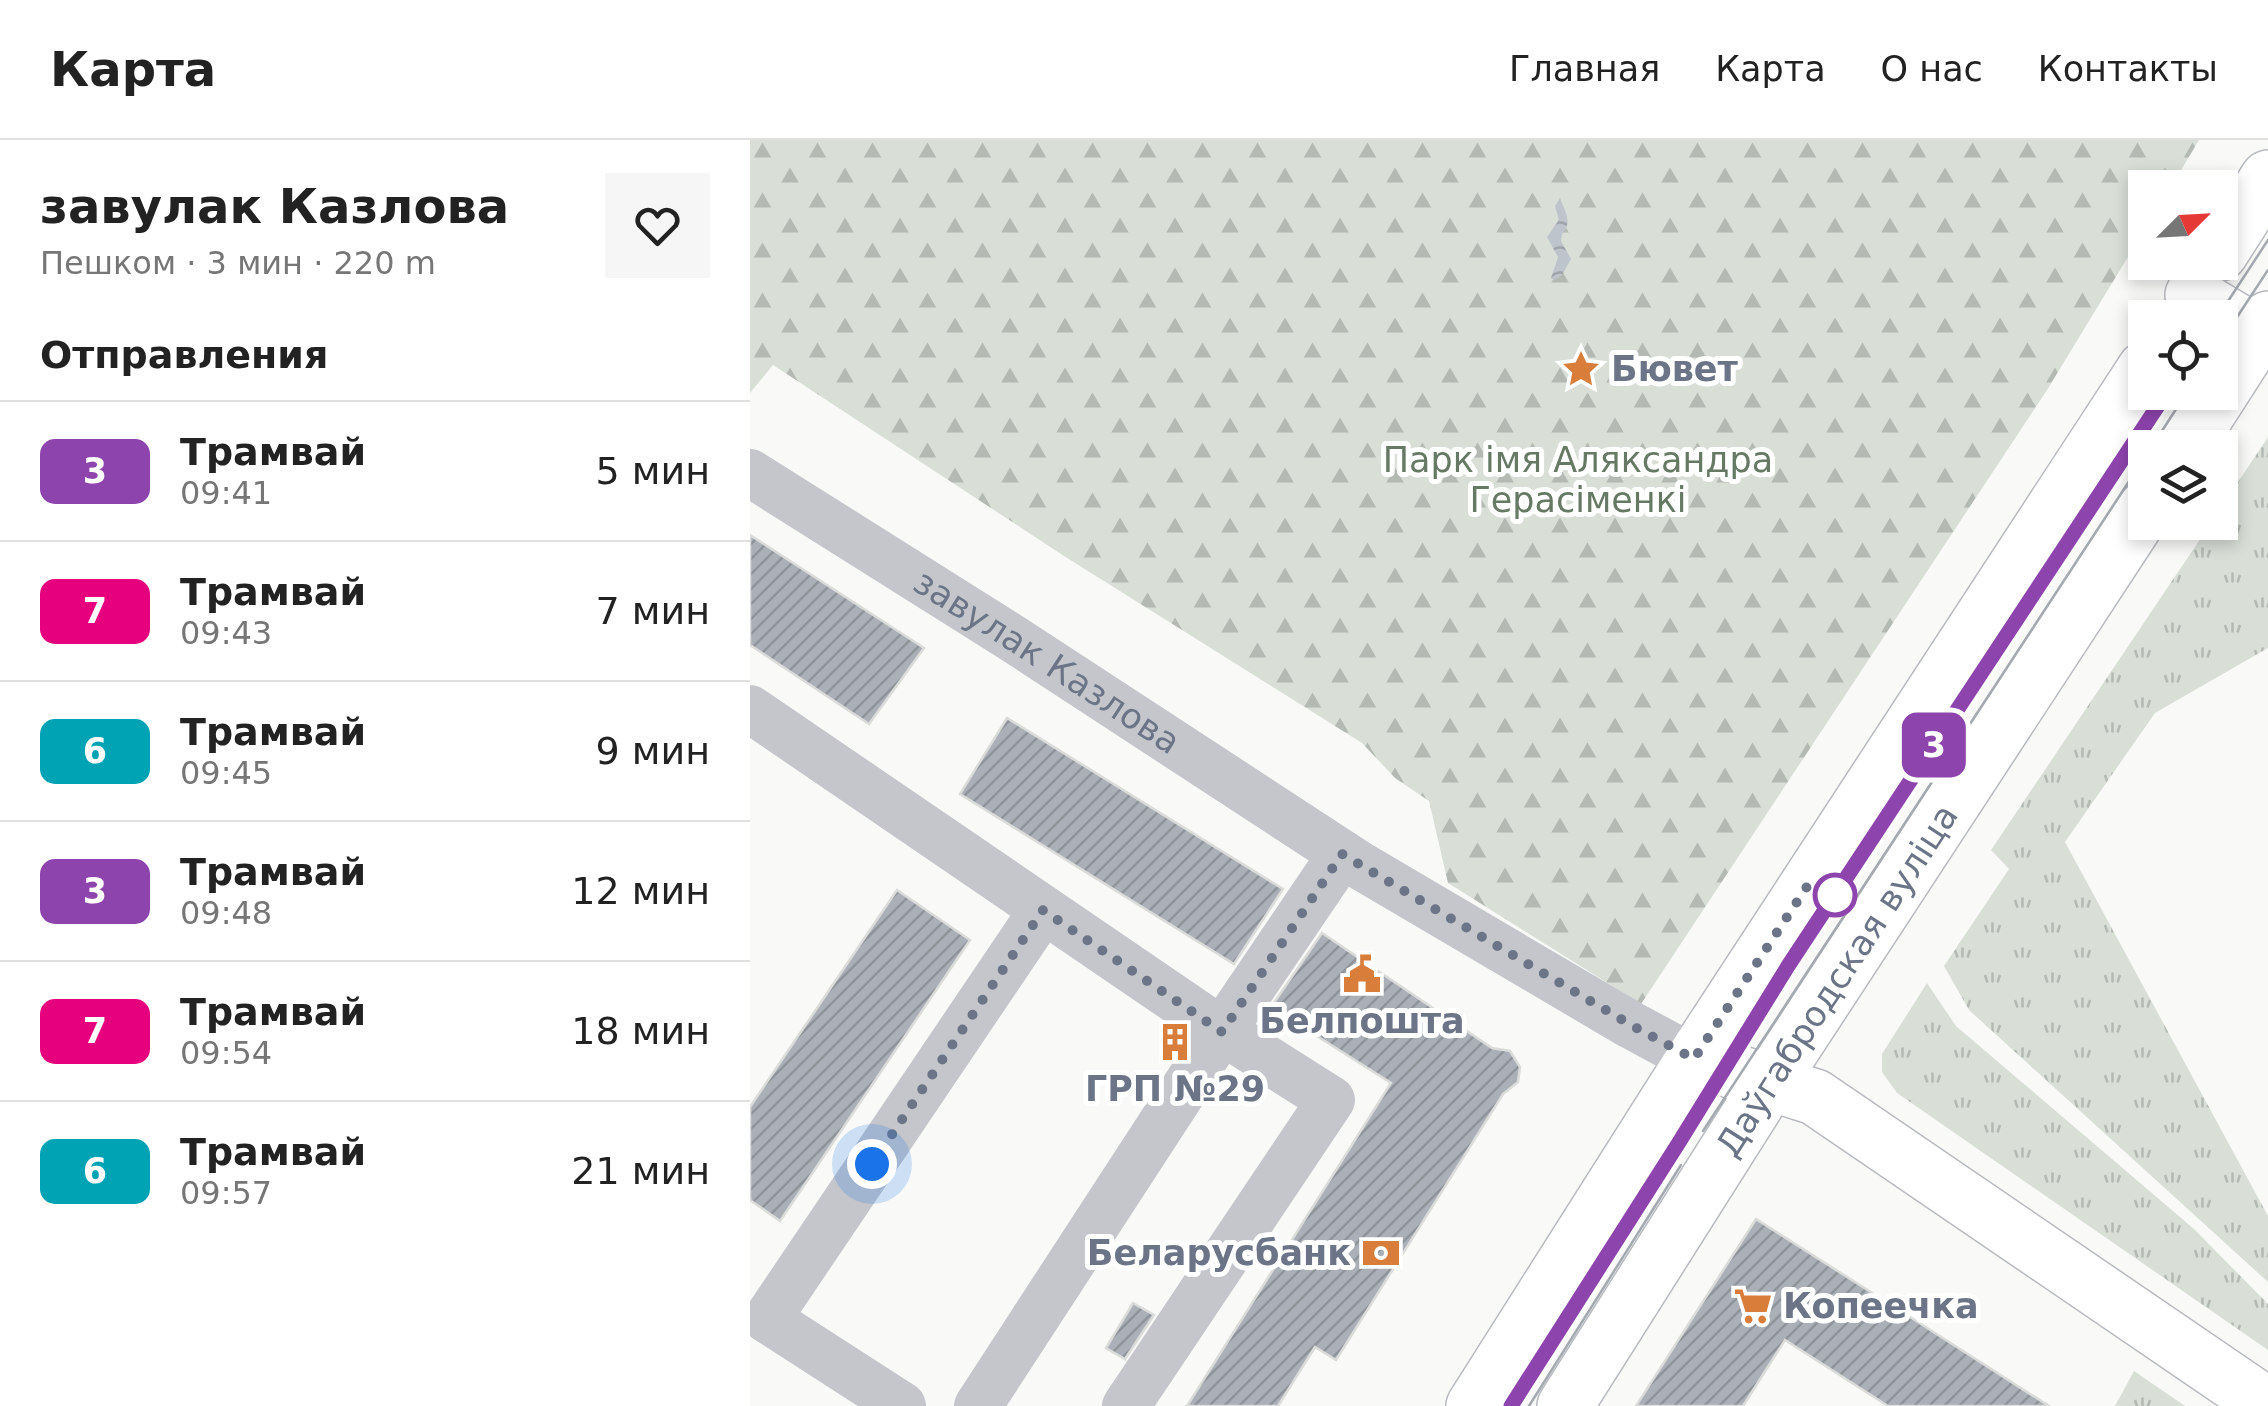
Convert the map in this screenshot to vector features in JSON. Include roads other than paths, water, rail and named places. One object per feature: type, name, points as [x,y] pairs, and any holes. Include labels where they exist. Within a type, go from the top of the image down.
[{"type":"main road","points":[[2197,430],[2265,331],[2202,282],[2268,178]]},
{"type":"main road","points":[[1474,1406],[1694,1059],[2128,396]]},
{"type":"main road","name":"Даўгабродская вуліца","points":[[1565,1406],[1770,1082],[2128,535]]},
{"type":"main road","name":"завулак Казлова","points":[[1694,1059],[1815,1097],[2268,1406]]},
{"type":"street","name":"завулак Казлова","points":[[750,473],[1012,638],[1342,854],[1694,1059]]},
{"type":"street","points":[[750,710],[1222,1032],[1331,1100],[1126,1406]]},
{"type":"street","points":[[978,1406],[1342,854]]},
{"type":"street","points":[[902,1406],[758,1314],[1043,910]]},
{"type":"water","points":[[1560,198],[1568,221],[1561,241],[1571,259],[1562,275],[1554,280],[1551,278],[1558,257],[1547,237],[1559,220],[1555,206]]},
{"type":"tram line","points":[[2229,300],[2268,240]]},
{"type":"tram line","points":[[2238,316],[2268,270]]},
{"type":"tram line","points":[[1511,1406],[1788,965],[2155,410]]},
{"type":"tram line","name":"3","points":[[1511,1406],[1788,966],[2155,410]]},
{"type":"tram line","points":[[2163,430],[2175,410]]},
{"type":"tram line","points":[[1703,1131],[2128,483]]},
{"type":"tram line","points":[[1529,1406],[1681,1165]]},
{"type":"place","name":"Бювет","points":[[1581,369]]},
{"type":"place","name":"Белпошта","points":[[1362,974]]},
{"type":"place","name":"ГРП №29","points":[[1175,1042]]},
{"type":"place","name":"Беларусбанк","points":[[1381,1253]]},
{"type":"place","name":"Копеечка","points":[[1753,1306]]},
{"type":"park label","name":"Парк імя Аляксандра Герасіменкі","points":[[1578,480]]}]
